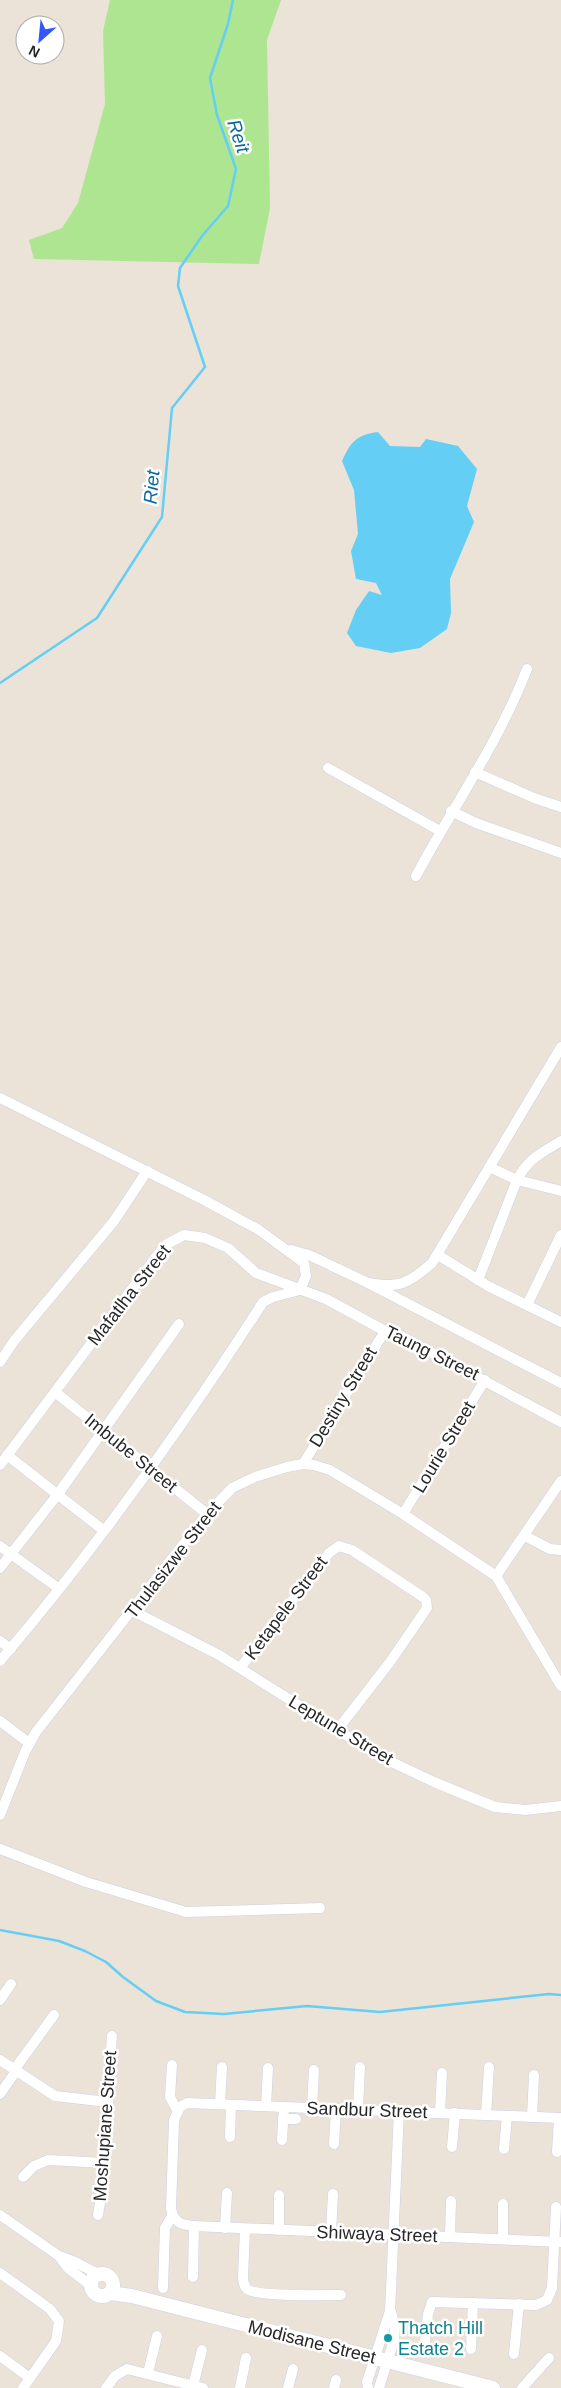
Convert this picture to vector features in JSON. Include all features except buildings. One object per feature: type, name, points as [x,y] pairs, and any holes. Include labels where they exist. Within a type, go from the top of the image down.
[{"type":"street","points":[[416,876],[516,697],[527,670]]},
{"type":"street","points":[[328,768],[440,831]]},
{"type":"street","points":[[474,772],[561,808]]},
{"type":"street","points":[[451,811],[476,823],[561,853]]},
{"type":"street","points":[[368,1283],[390,1286],[404,1283],[424,1271],[438,1256],[488,1167],[514,1129],[561,1047]]},
{"type":"street","points":[[0,1098],[147,1171],[259,1230],[288,1250],[304,1263],[307,1269],[300,1290],[273,1296],[263,1302],[207,1389],[103,1530],[0,1662]]},
{"type":"street","points":[[478,1280],[517,1180],[528,1162],[561,1141]]},
{"type":"street","points":[[488,1167],[517,1180],[561,1191]]},
{"type":"street","points":[[0,1362],[10,1345],[114,1221],[147,1171]]},
{"type":"street","name":"Mafatlha Street","points":[[0,1464],[159,1253],[175,1239],[192,1235],[216,1242],[228,1248],[256,1273],[300,1290]]},
{"type":"street","points":[[527,1305],[561,1236]]},
{"type":"street","points":[[288,1250],[309,1255],[368,1283],[561,1383]]},
{"type":"street","points":[[438,1256],[478,1280],[561,1322]]},
{"type":"street","name":"Taung Street","points":[[300,1290],[326,1299],[385,1331],[395,1333],[561,1422]]},
{"type":"street","points":[[0,1568],[58,1494],[179,1324]]},
{"type":"street","name":"Destiny Street","points":[[303,1464],[385,1331]]},
{"type":"street","name":"Lourie Street","points":[[403,1514],[485,1380]]},
{"type":"street","name":"Imbube Street","points":[[55,1392],[207,1514]]},
{"type":"street","points":[[7,1455],[103,1530]]},
{"type":"street","name":"Thulasizwe Street","points":[[0,1815],[29,1743],[207,1514],[232,1488],[287,1467],[303,1464],[330,1470],[403,1514],[496,1576],[561,1686]]},
{"type":"street","points":[[496,1576],[561,1481]]},
{"type":"street","points":[[525,1536],[550,1549],[561,1550]]},
{"type":"street","points":[[0,1546],[58,1588]]},
{"type":"street","name":"Ketapele Street","points":[[240,1668],[329,1552],[339,1546],[352,1550],[423,1597],[426,1600],[427,1608],[390,1662],[338,1729]]},
{"type":"street","name":"Leptune Street","points":[[133,1611],[240,1668],[392,1762],[495,1807],[524,1810],[561,1806]]},
{"type":"street","points":[[0,1641],[11,1649]]},
{"type":"street","points":[[0,1721],[29,1743]]},
{"type":"street","points":[[0,1849],[86,1882],[186,1912],[320,1908]]},
{"type":"street","points":[[0,2000],[11,1984]]},
{"type":"street","points":[[0,2094],[54,2015]]},
{"type":"street","name":"Moshupiane Street","points":[[98,2215],[102,2197],[112,2036]]},
{"type":"street","points":[[0,2060],[55,2096],[108,2102]]},
{"type":"street","points":[[163,2288],[166,2228],[173,2217],[174,2120],[177,2111],[170,2097],[172,2065]]},
{"type":"street","points":[[220,2104],[222,2067]]},
{"type":"street","points":[[358,2110],[360,2067]]},
{"type":"street","points":[[486,2115],[490,2067]]},
{"type":"street","points":[[266,2106],[268,2068]]},
{"type":"street","points":[[312,2108],[314,2070]]},
{"type":"street","points":[[440,2112],[442,2073]]},
{"type":"street","points":[[532,2117],[534,2075]]},
{"type":"street","name":"Sandbur Street","points":[[177,2111],[187,2103],[560,2118]]},
{"type":"street","points":[[230,2137],[231,2105]]},
{"type":"street","points":[[282,2140],[284,2107]]},
{"type":"street","points":[[334,2144],[336,2108]]},
{"type":"street","points":[[368,2388],[367,2382],[382,2359],[395,2332],[390,2311],[398,2111]]},
{"type":"street","points":[[452,2147],[455,2113]]},
{"type":"street","points":[[504,2149],[507,2116]]},
{"type":"street","points":[[557,2152],[560,2118]]},
{"type":"street","points":[[283,2119],[296,2120]]},
{"type":"street","points":[[23,2177],[34,2166],[48,2160],[104,2163]]},
{"type":"street","points":[[225,2228],[227,2193]]},
{"type":"street","points":[[331,2232],[333,2194]]},
{"type":"street","points":[[279,2195],[279,2230]]},
{"type":"street","points":[[450,2237],[451,2201]]},
{"type":"street","points":[[502,2204],[503,2239]]},
{"type":"street","points":[[425,2341],[428,2314],[432,2302],[540,2304],[550,2295],[558,2242],[556,2207]]},
{"type":"street","name":"Modisane Street","points":[[0,2215],[58,2256],[68,2268],[94,2280]]},
{"type":"street","name":"Shiwaya Street","points":[[173,2217],[182,2225],[194,2226],[558,2242]]},
{"type":"street","points":[[192,2276],[194,2226]]},
{"type":"street","points":[[245,2229],[243,2278],[248,2290],[263,2294],[341,2295]]},
{"type":"street","points":[[0,2273],[50,2309],[59,2321],[56,2341],[23,2388]]},
{"type":"street","name":"Modisane Street","points":[[94,2280],[106,2274],[111,2288],[132,2296],[493,2388]]},
{"type":"street","name":"Modisane Street","points":[[94,2280],[92,2291],[97,2295],[104,2296],[111,2288]]},
{"type":"street","points":[[471,2349],[473,2303]]},
{"type":"street","points":[[514,2354],[519,2304]]},
{"type":"street","points":[[148,2373],[157,2336]]},
{"type":"street","points":[[106,2388],[120,2372],[127,2369],[198,2387],[202,2350]]},
{"type":"street","points":[[0,2356],[30,2378]]},
{"type":"street","points":[[240,2388],[246,2358]]},
{"type":"street","points":[[522,2388],[549,2358]]},
{"type":"street","points":[[379,2388],[382,2359]]},
{"type":"street","points":[[288,2388],[293,2369]]},
{"type":"green space","points":[[110,0],[281,0],[267,40],[270,208],[259,264],[34,259],[29,240],[62,228],[78,203],[105,104],[103,31]]},
{"type":"water","points":[[378,432],[390,446],[420,447],[426,439],[458,446],[477,469],[467,506],[474,522],[450,579],[451,613],[447,629],[420,648],[391,653],[356,646],[347,633],[356,610],[369,591],[382,595],[376,583],[356,579],[351,551],[358,534],[354,490],[342,461],[348,448],[356,440],[365,435]]},
{"type":"waterway","name":"Riet","points":[[0,683],[97,618],[162,517],[172,408],[205,367],[178,286],[180,268],[202,236],[228,206],[236,169],[217,115],[210,78],[228,24],[233,0]]},
{"type":"waterway","points":[[0,1930],[59,1941],[85,1951],[106,1962],[156,2001],[185,2012],[224,2014],[307,2006],[380,2012],[549,1994],[561,1995]]},
{"type":"place","name":"Thatch Hill Estate 2","points":[[388,2338]]},
{"type":"water label","name":"Reit","points":[[239,136]]}]
